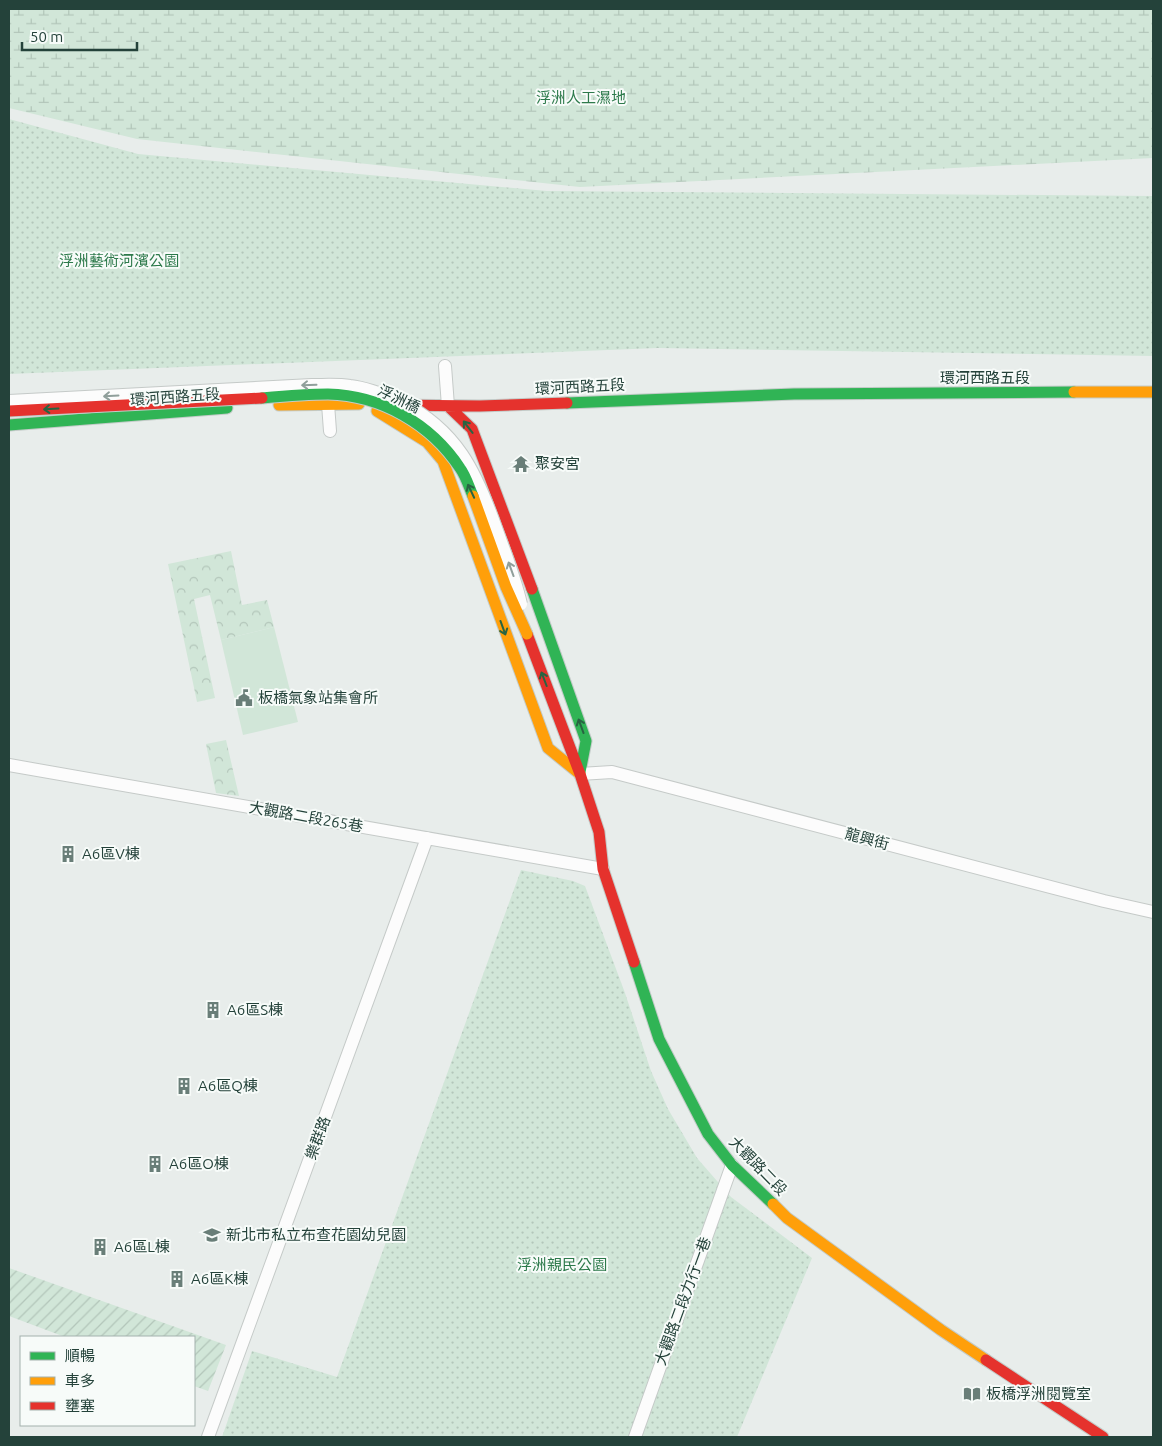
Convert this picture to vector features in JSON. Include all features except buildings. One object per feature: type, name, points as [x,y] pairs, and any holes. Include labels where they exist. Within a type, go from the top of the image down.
[{"type":"main road","name":"環河西路五段","points":[[9,425],[86,417],[328,404],[448,406],[794,394],[1153,392]]},
{"type":"main road","name":"浮洲橋","points":[[9,412],[329,394],[367,400],[409,417],[435,437],[461,469],[481,513],[506,587],[527,634],[580,774]]},
{"type":"main road","points":[[364,404],[399,423],[427,442],[443,461]]},
{"type":"main road","points":[[448,406],[472,429],[520,554],[586,741],[580,774],[548,748],[443,461],[441,431],[448,406]]},
{"type":"main road","name":"大觀路二段","points":[[580,774],[599,832],[603,869],[659,1039],[708,1134],[732,1164],[787,1218],[888,1289],[941,1330],[1103,1437]]},
{"type":"street","points":[[445,366],[448,406]]},
{"type":"street","points":[[9,402],[312,385],[351,386],[385,395],[418,411],[446,433],[464,455],[479,482],[509,564],[527,634]]},
{"type":"street","points":[[328,404],[330,431]]},
{"type":"street","name":"大觀路二段265巷","points":[[9,765],[603,869]]},
{"type":"street","name":"龍興街","points":[[580,774],[612,772],[1104,902],[1153,912]]},
{"type":"street","name":"樂群路","points":[[208,1437],[427,838]]},
{"type":"street","name":"大觀路二段力行一巷","points":[[634,1437],[732,1164]]},
{"type":"green space","name":"浮洲人工濕地","points":[[9,9],[1153,9],[1153,158],[580,187],[137,139],[9,108]]},
{"type":"green space","name":"浮洲藝術河濱公園","points":[[9,119],[138,154],[547,191],[1153,196],[1153,356],[658,348],[9,374]]},
{"type":"green space","points":[[231,551],[242,605],[267,600],[274,627],[221,640],[210,595],[194,599],[215,698],[197,702],[168,564]]},
{"type":"green space","points":[[274,627],[298,722],[243,735],[221,640]]},
{"type":"green space","points":[[226,740],[239,796],[216,793],[206,744]]},
{"type":"green space","name":"浮洲親民公園","points":[[521,870],[573,881],[585,886],[625,993],[651,1071],[668,1109],[697,1158],[731,1197],[812,1258],[737,1437],[222,1437],[252,1351],[337,1377]]},
{"type":"green space","points":[[9,1268],[226,1345],[208,1391],[195,1386],[195,1336],[62,1336],[9,1316]]},
{"type":"traffic: fast","points":[[567,403],[794,394],[1074,392]]},
{"type":"traffic: fast","points":[[262,398],[328,394],[348,396],[385,406],[403,415],[435,438],[462,471],[473,496]]},
{"type":"traffic: fast","points":[[9,425],[227,408]]},
{"type":"traffic: fast","points":[[532,589],[586,741],[580,772]]},
{"type":"traffic: fast","points":[[634,962],[659,1039],[708,1134],[732,1165],[773,1204]]},
{"type":"traffic: slow","points":[[1074,392],[1153,392]]},
{"type":"traffic: slow","points":[[279,405],[359,404]]},
{"type":"traffic: slow","points":[[377,411],[427,442],[443,461],[548,748],[580,774]]},
{"type":"traffic: slow","points":[[473,496],[506,587],[527,634]]},
{"type":"traffic: slow","points":[[773,1204],[787,1218],[941,1330],[986,1360]]},
{"type":"traffic: jam","points":[[9,411],[262,398]]},
{"type":"traffic: jam","points":[[394,405],[480,406],[567,403]]},
{"type":"traffic: jam","points":[[448,406],[472,429],[532,589]]},
{"type":"traffic: jam","points":[[527,634],[580,774],[599,832],[603,869],[634,962]]},
{"type":"traffic: jam","points":[[986,1360],[1103,1437]]},
{"type":"place","name":"聚安宮","points":[[521,464]]},
{"type":"place","name":"板橋氣象站集會所","points":[[244,698]]},
{"type":"place","name":"A6區V棟","points":[[68,854]]},
{"type":"place","name":"A6區S棟","points":[[213,1010]]},
{"type":"place","name":"A6區Q棟","points":[[184,1086]]},
{"type":"place","name":"A6區O棟","points":[[155,1164]]},
{"type":"place","name":"新北市私立布查花園幼兒園","points":[[212,1235]]},
{"type":"place","name":"A6區L棟","points":[[100,1247]]},
{"type":"place","name":"A6區K棟","points":[[177,1279]]},
{"type":"place","name":"板橋浮洲閱覽室","points":[[972,1394]]}]
